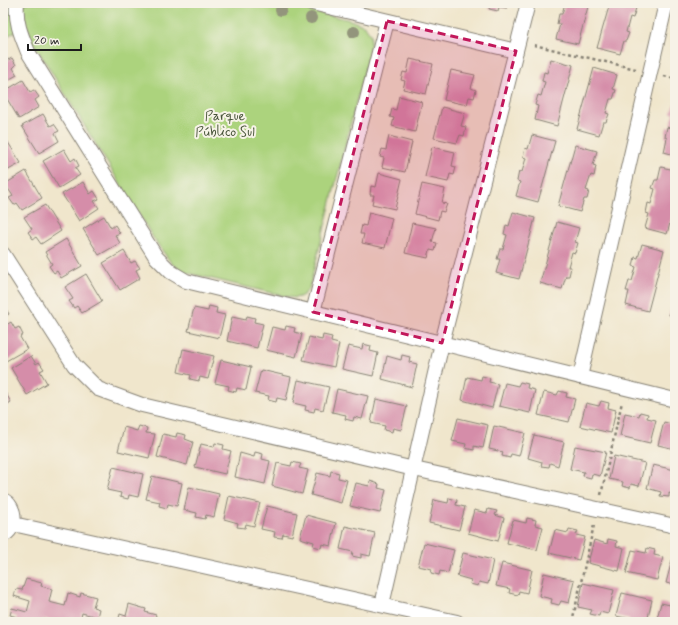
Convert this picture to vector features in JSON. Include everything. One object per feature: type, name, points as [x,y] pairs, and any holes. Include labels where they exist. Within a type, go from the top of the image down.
[{"type":"street","points":[[17,3],[16,19],[18,30],[28,52],[156,257],[171,272],[186,281],[675,400]]},
{"type":"street","points":[[312,3],[387,21],[517,46]]},
{"type":"street","points":[[382,605],[442,343],[528,3]]},
{"type":"street","points":[[580,377],[666,3]]},
{"type":"street","points":[[313,312],[387,21]]},
{"type":"street","points":[[3,254],[74,365],[98,389],[142,405],[414,469],[675,526]]},
{"type":"street","points":[[3,500],[6,501],[13,511],[13,524],[6,534],[3,535]]},
{"type":"street","points":[[13,524],[457,622]]},
{"type":"path","points":[[517,46],[675,79]]},
{"type":"highlighted area","points":[[387,21],[516,51],[442,343],[313,312]]},
{"type":"green space","name":"Parque Público Sul","points":[[3,3],[24,6],[25,3],[278,3],[350,20],[365,26],[371,35],[370,47],[309,289],[301,296],[295,298],[288,297],[188,273],[172,264],[154,239],[33,42],[27,26],[3,38]]},
{"type":"building","points":[[486,3],[508,3],[507,8],[499,7],[498,11],[489,9],[490,5]]},
{"type":"building","points":[[565,3],[589,3],[578,44],[556,39],[560,24],[557,24],[559,14],[562,14]]},
{"type":"building","points":[[610,3],[634,3],[633,7],[636,8],[633,18],[630,17],[626,32],[629,33],[626,41],[624,41],[620,54],[597,48]]},
{"type":"building","points":[[3,52],[8,60],[12,58],[16,65],[13,68],[17,75],[3,83]]},
{"type":"building","points":[[410,59],[433,64],[426,94],[403,89],[405,81],[401,80],[403,72],[407,73]]},
{"type":"building","points":[[551,59],[573,65],[557,126],[535,120],[538,106],[535,105],[538,95],[541,96],[545,82],[542,81],[544,72],[547,73]]},
{"type":"building","points":[[594,68],[617,75],[613,89],[616,90],[613,99],[610,99],[606,113],[609,114],[606,122],[603,122],[599,135],[577,129]]},
{"type":"building","points":[[451,70],[475,75],[471,88],[476,90],[474,98],[469,97],[467,105],[444,100]]},
{"type":"building","points":[[23,80],[30,92],[34,90],[39,97],[35,100],[39,107],[19,119],[3,92]]},
{"type":"building","points":[[399,96],[422,102],[415,132],[392,126],[394,118],[390,117],[392,109],[396,110]]},
{"type":"building","points":[[674,104],[675,155],[664,152],[667,138],[665,137],[667,127],[670,128],[674,113],[671,113]]},
{"type":"building","points":[[442,107],[465,113],[461,126],[466,127],[464,136],[460,135],[457,143],[434,138]]},
{"type":"building","points":[[43,114],[50,126],[54,124],[59,131],[55,133],[59,141],[39,153],[22,126]]},
{"type":"building","points":[[532,135],[555,141],[538,202],[516,196],[520,182],[517,181],[519,171],[522,172],[526,158],[523,157],[525,148],[528,149]]},
{"type":"building","points":[[4,136],[21,163],[3,173],[3,137]]},
{"type":"building","points":[[389,136],[412,142],[405,172],[382,167],[384,158],[380,157],[382,149],[386,150]]},
{"type":"building","points":[[575,145],[597,151],[593,165],[596,166],[594,176],[591,175],[586,190],[589,191],[587,199],[584,199],[580,212],[558,206]]},
{"type":"building","points":[[432,147],[455,152],[452,166],[456,167],[454,175],[450,174],[448,182],[425,177]]},
{"type":"building","points":[[64,149],[71,161],[75,158],[79,166],[75,168],[80,175],[59,188],[43,161]]},
{"type":"building","points":[[661,167],[675,170],[675,205],[667,234],[645,228],[649,214],[646,213],[648,203],[651,204],[655,189],[652,188],[655,180],[658,180]]},
{"type":"building","points":[[26,171],[42,198],[22,210],[17,203],[14,205],[9,198],[13,196],[5,184]]},
{"type":"building","points":[[379,173],[402,179],[395,209],[372,204],[374,195],[370,195],[371,186],[376,187]]},
{"type":"building","points":[[83,182],[90,194],[94,191],[99,199],[94,201],[99,208],[79,221],[62,194]]},
{"type":"building","points":[[422,184],[445,189],[442,203],[447,204],[444,212],[440,211],[438,220],[415,214]]},
{"type":"building","points":[[45,205],[61,231],[41,244],[36,237],[33,239],[28,232],[32,229],[24,217]]},
{"type":"building","points":[[369,212],[392,218],[385,248],[362,243],[364,234],[360,234],[362,225],[366,226]]},
{"type":"building","points":[[513,212],[535,218],[519,279],[496,273],[500,259],[497,259],[500,249],[503,249],[507,235],[504,234],[506,225],[509,226]]},
{"type":"building","points":[[104,216],[111,228],[115,225],[120,233],[115,235],[120,243],[99,255],[83,229]]},
{"type":"building","points":[[557,222],[579,228],[575,242],[578,243],[575,253],[572,252],[568,267],[571,267],[569,276],[566,276],[562,289],[540,283]]},
{"type":"building","points":[[412,223],[436,228],[432,242],[437,243],[435,251],[430,250],[428,258],[405,253]]},
{"type":"building","points":[[66,239],[82,266],[61,278],[57,271],[54,273],[49,266],[52,264],[45,252]]},
{"type":"building","points":[[642,244],[664,250],[648,311],[626,305],[629,291],[626,291],[629,281],[632,281],[636,267],[633,266],[635,257],[638,258]]},
{"type":"building","points":[[124,251],[131,263],[135,261],[140,268],[136,270],[140,278],[120,290],[103,263]]},
{"type":"building","points":[[86,274],[102,301],[82,313],[77,306],[74,308],[69,301],[73,299],[65,287]]},
{"type":"building","points":[[675,294],[675,317],[669,315]]},
{"type":"building","points":[[3,304],[9,314],[3,318]]},
{"type":"building","points":[[209,306],[217,308],[216,313],[225,315],[219,338],[188,331],[194,308],[208,311]]},
{"type":"building","points":[[247,316],[255,318],[254,322],[263,324],[257,348],[227,341],[232,317],[246,320]]},
{"type":"building","points":[[11,322],[15,329],[19,327],[23,335],[20,337],[27,349],[6,361],[3,355],[3,327]]},
{"type":"building","points":[[286,326],[295,328],[294,332],[302,334],[296,357],[266,350],[272,327],[285,330]]},
{"type":"building","points":[[323,335],[332,337],[331,342],[339,344],[334,367],[303,360],[309,337],[322,340]]},
{"type":"building","points":[[363,344],[371,346],[370,351],[378,353],[373,376],[342,369],[348,346],[362,349]]},
{"type":"building","points":[[183,349],[214,356],[208,379],[200,377],[199,381],[190,379],[191,375],[178,372]]},
{"type":"building","points":[[402,355],[410,357],[409,362],[417,364],[412,387],[382,379],[387,356],[401,360]]},
{"type":"building","points":[[31,356],[36,364],[39,362],[44,369],[40,371],[47,383],[27,395],[11,368]]},
{"type":"building","points":[[221,360],[251,367],[246,390],[237,388],[236,392],[228,390],[229,386],[215,383]]},
{"type":"building","points":[[261,370],[291,377],[286,400],[277,398],[276,402],[268,400],[269,396],[255,393]]},
{"type":"building","points":[[482,376],[490,378],[489,382],[498,384],[492,408],[462,400],[467,377],[481,380]]},
{"type":"building","points":[[298,380],[329,387],[323,410],[315,408],[314,412],[305,410],[306,406],[293,403]]},
{"type":"building","points":[[520,382],[528,384],[527,388],[535,390],[530,413],[499,406],[505,383],[518,386]]},
{"type":"building","points":[[3,389],[11,402],[3,407]]},
{"type":"building","points":[[337,389],[368,396],[362,419],[354,417],[353,421],[345,419],[346,415],[332,412]]},
{"type":"building","points":[[559,391],[567,393],[566,397],[575,399],[569,422],[538,415],[544,392],[557,395]]},
{"type":"building","points":[[376,399],[407,406],[401,430],[393,428],[392,432],[384,430],[385,426],[371,423]]},
{"type":"building","points":[[601,401],[609,403],[608,408],[616,410],[611,433],[580,426],[586,403],[599,406]]},
{"type":"building","points":[[640,412],[648,414],[647,418],[656,420],[650,443],[620,436],[625,413],[639,416]]},
{"type":"building","points":[[458,418],[488,425],[483,448],[474,446],[474,450],[465,448],[466,444],[452,441]]},
{"type":"building","points":[[664,422],[675,425],[675,449],[658,445]]},
{"type":"building","points":[[139,426],[147,428],[146,433],[155,434],[149,458],[118,451],[124,427],[137,431]]},
{"type":"building","points":[[494,426],[525,433],[519,456],[511,454],[510,458],[502,456],[503,452],[489,449]]},
{"type":"building","points":[[177,433],[186,435],[185,439],[193,442],[187,465],[157,457],[163,434],[176,437]]},
{"type":"building","points":[[534,435],[564,442],[558,466],[550,463],[549,467],[541,466],[542,462],[528,458]]},
{"type":"building","points":[[215,443],[224,445],[223,449],[231,451],[225,474],[195,467],[201,444],[214,447]]},
{"type":"building","points":[[575,446],[606,452],[600,476],[592,474],[591,478],[583,476],[584,472],[570,469]]},
{"type":"building","points":[[255,452],[263,454],[262,459],[270,461],[265,484],[235,477],[240,453],[254,457]]},
{"type":"building","points":[[614,456],[645,463],[639,486],[631,484],[630,488],[622,486],[623,482],[609,479]]},
{"type":"building","points":[[292,462],[301,464],[299,468],[308,470],[302,494],[272,486],[277,463],[291,466]]},
{"type":"building","points":[[653,465],[675,470],[675,495],[669,493],[669,497],[660,496],[661,492],[647,488]]},
{"type":"building","points":[[113,467],[143,474],[138,497],[129,495],[128,499],[120,497],[121,493],[107,490]]},
{"type":"building","points":[[331,471],[339,473],[338,478],[347,480],[341,503],[311,495],[317,473],[330,476]]},
{"type":"building","points":[[152,476],[182,483],[177,506],[168,504],[167,508],[159,506],[160,502],[146,499]]},
{"type":"building","points":[[370,481],[379,484],[378,488],[386,490],[380,513],[350,506],[356,483],[369,486]]},
{"type":"building","points":[[189,487],[219,494],[214,517],[206,515],[205,519],[196,517],[197,513],[184,510]]},
{"type":"building","points":[[229,496],[260,503],[254,526],[246,524],[245,528],[237,527],[238,523],[224,519]]},
{"type":"building","points":[[449,498],[457,500],[456,505],[465,507],[459,530],[429,523],[434,500],[448,503]]},
{"type":"building","points":[[267,506],[297,513],[292,536],[283,534],[282,538],[274,537],[275,532],[261,529]]},
{"type":"building","points":[[488,509],[497,511],[495,515],[504,518],[498,541],[468,533],[474,510],[487,513]]},
{"type":"building","points":[[306,515],[336,523],[331,546],[322,544],[321,548],[313,546],[314,542],[300,538]]},
{"type":"building","points":[[527,518],[536,520],[535,525],[543,527],[537,550],[507,543],[513,520],[526,523]]},
{"type":"building","points":[[345,526],[375,533],[370,556],[361,554],[361,558],[352,556],[353,552],[340,549]]},
{"type":"building","points":[[569,529],[578,531],[576,535],[585,537],[579,560],[549,553],[555,530],[568,533]]},
{"type":"building","points":[[608,539],[617,541],[616,546],[624,548],[619,571],[588,563],[594,540],[607,544]]},
{"type":"building","points":[[424,543],[454,550],[448,573],[440,571],[439,575],[431,573],[432,569],[418,566]]},
{"type":"building","points":[[647,548],[655,550],[654,555],[663,557],[657,580],[626,573],[632,550],[646,553]]},
{"type":"building","points":[[463,553],[493,560],[488,584],[479,582],[478,586],[470,584],[471,580],[457,576]]},
{"type":"building","points":[[672,560],[675,561],[675,585],[666,583]]},
{"type":"building","points":[[502,563],[532,570],[527,593],[519,591],[518,595],[509,593],[510,589],[496,586]]},
{"type":"building","points":[[544,573],[574,580],[569,603],[561,601],[559,605],[551,603],[552,599],[539,596]]},
{"type":"building","points":[[26,579],[42,583],[41,586],[52,589],[49,602],[65,606],[68,593],[80,597],[81,593],[96,597],[93,607],[99,609],[97,617],[82,613],[80,622],[57,622],[44,619],[43,622],[15,622],[17,617],[10,615],[12,608],[27,612],[30,601],[14,596],[16,589],[22,590]]},
{"type":"building","points":[[583,583],[614,590],[608,614],[600,612],[599,616],[590,614],[592,610],[578,607]]},
{"type":"building","points":[[622,593],[652,600],[647,622],[629,622],[630,619],[616,616]]},
{"type":"building","points":[[661,603],[675,606],[675,622],[656,622]]},
{"type":"building","points":[[129,604],[146,609],[145,612],[156,615],[154,622],[118,622],[120,614],[126,616]]}]
